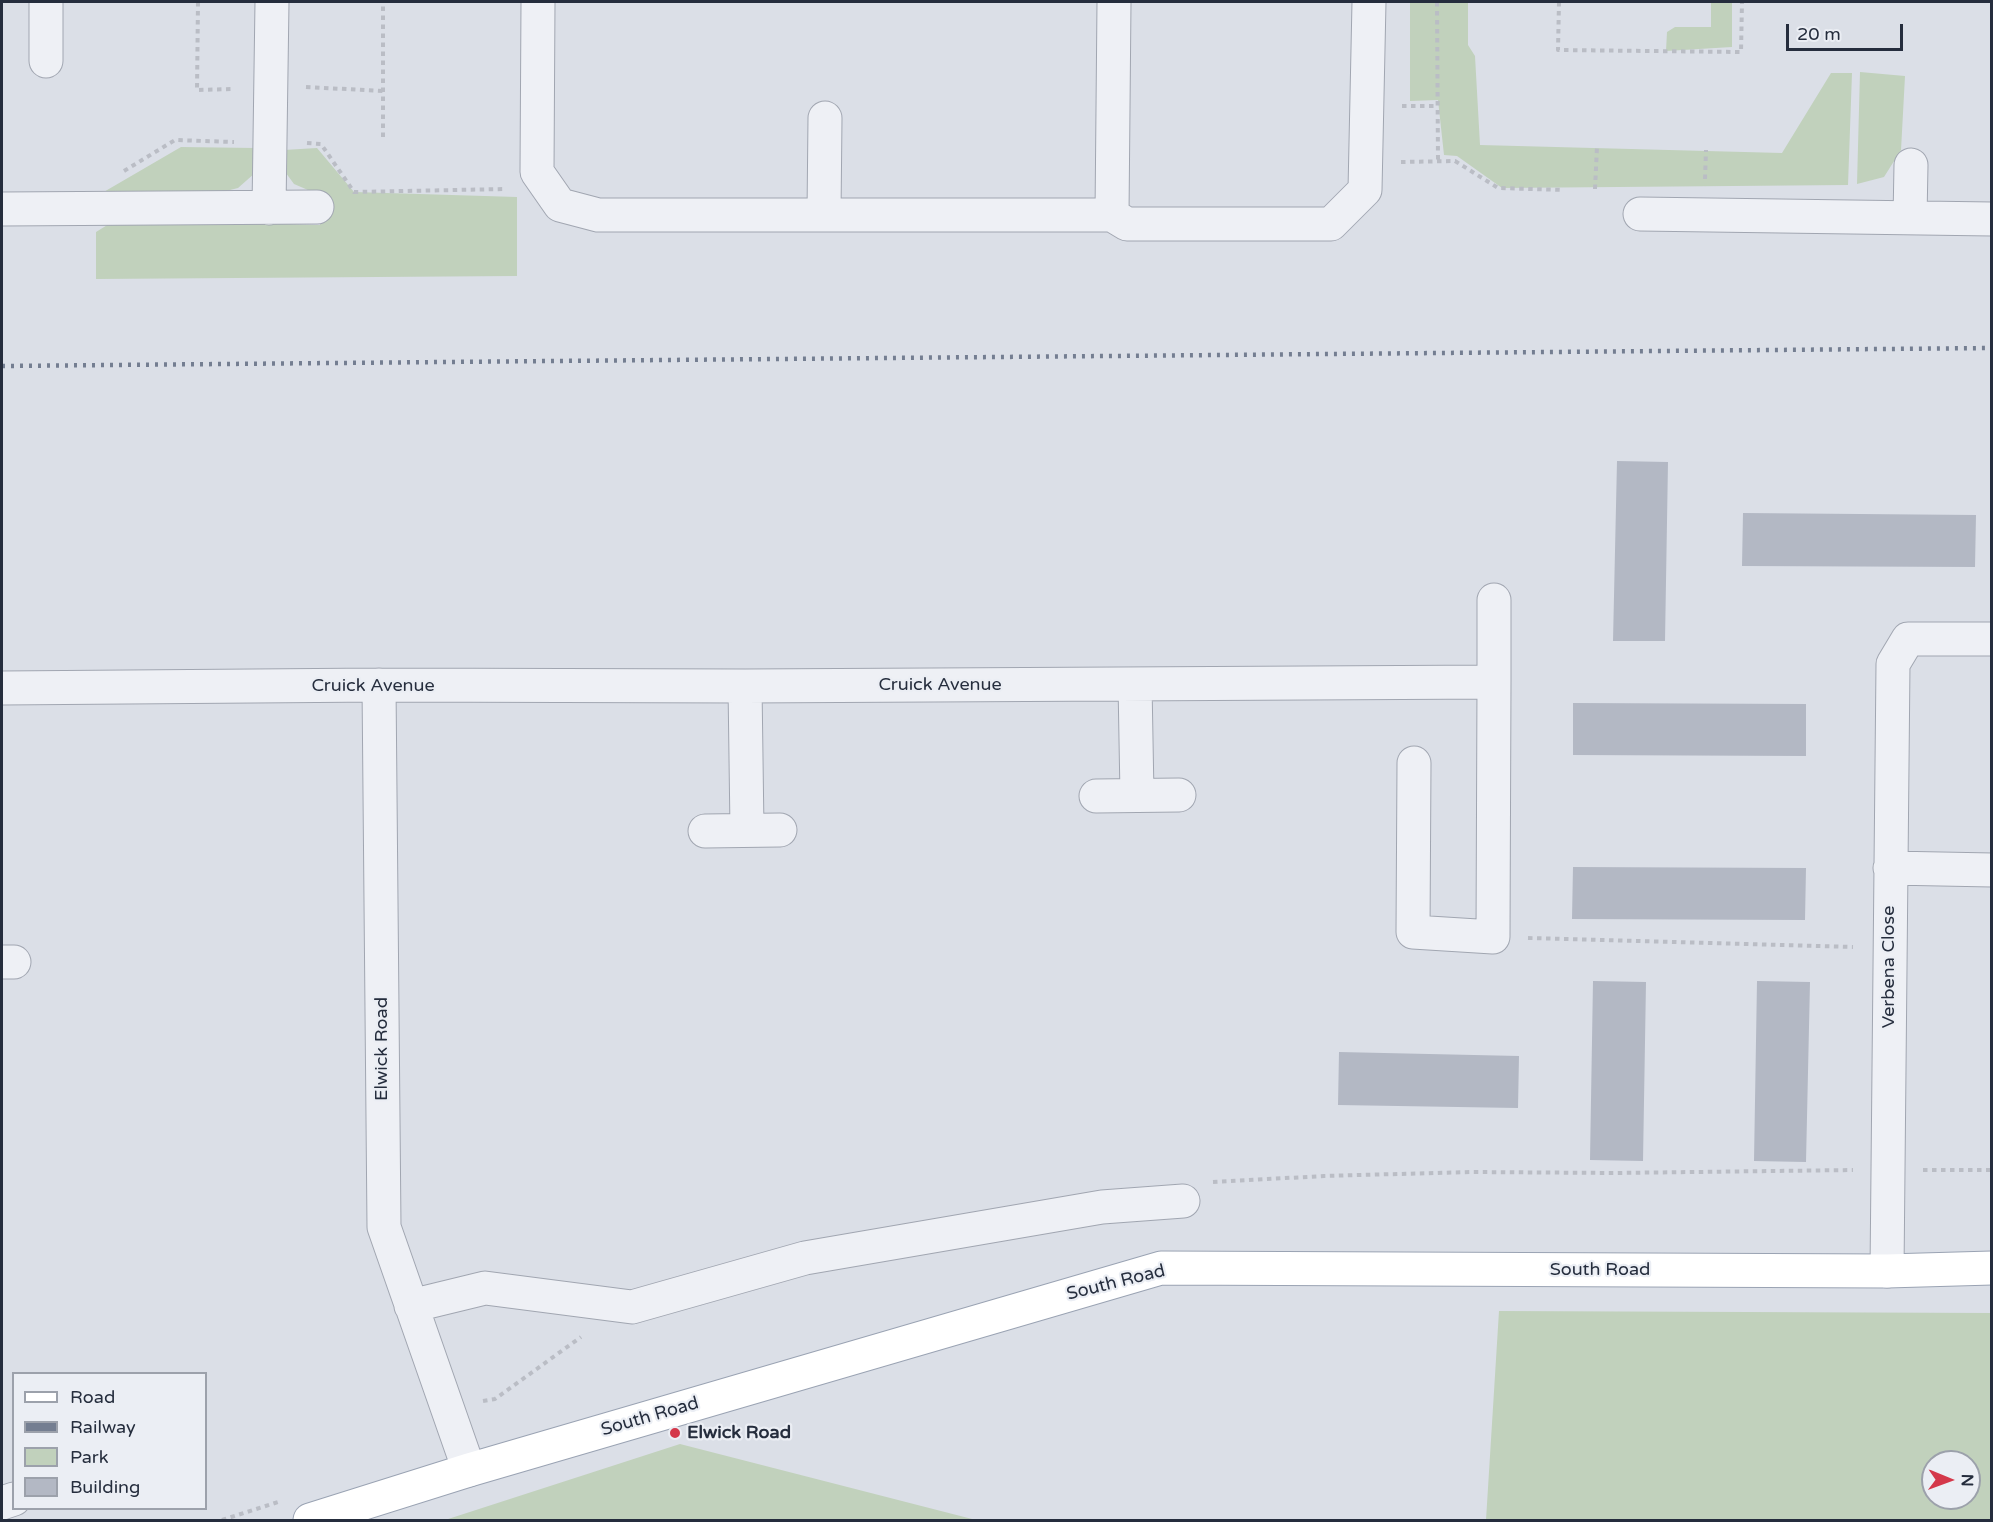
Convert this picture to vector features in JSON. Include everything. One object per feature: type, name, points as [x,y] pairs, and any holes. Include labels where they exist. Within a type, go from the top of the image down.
[{"type":"main road","name":"South Road","points":[[310,1521],[469,1470],[1161,1268],[1887,1271],[1992,1269]]},
{"type":"street","points":[[46,2],[46,61]]},
{"type":"street","points":[[269,208],[272,2]]},
{"type":"street","points":[[538,2],[537,172],[560,205],[598,215],[1112,215],[1127,224],[1330,225],[1365,190],[1369,2]]},
{"type":"street","points":[[1112,215],[1114,2]]},
{"type":"street","points":[[824,214],[825,118]]},
{"type":"street","points":[[1910,218],[1911,165]]},
{"type":"street","points":[[2,209],[317,207]]},
{"type":"street","points":[[1640,214],[1992,219]]},
{"type":"street","points":[[1414,763],[1413,933],[1493,937],[1494,600]]},
{"type":"street","name":"Verbena Close","points":[[1887,1271],[1893,664],[1908,639],[1992,639]]},
{"type":"street","name":"Cruick Avenue","points":[[2,688],[1494,682]]},
{"type":"street","points":[[1135,684],[1137,795]]},
{"type":"street","name":"Elwick Road","points":[[379,685],[384,1227],[469,1470]]},
{"type":"street","points":[[745,686],[747,830]]},
{"type":"street","points":[[1096,796],[1179,795]]},
{"type":"street","points":[[705,831],[780,830]]},
{"type":"street","points":[[1890,868],[1992,870]]},
{"type":"street","points":[[411,1306],[485,1288],[632,1307],[805,1258],[1102,1207],[1183,1201]]},
{"type":"path","points":[[198,2],[197,90],[245,88]]},
{"type":"path","points":[[383,2],[383,137]]},
{"type":"path","points":[[1437,2],[1438,162]]},
{"type":"path","points":[[1559,2],[1558,50],[1741,52],[1742,2]]},
{"type":"path","points":[[296,87],[383,91]]},
{"type":"path","points":[[1595,189],[1597,147]]},
{"type":"path","points":[[1705,187],[1706,150]]},
{"type":"path","points":[[1396,163],[1455,161],[1498,188],[1564,190]]},
{"type":"path","points":[[1493,937],[1890,948]]},
{"type":"path","points":[[1183,1201],[1181,1184],[1324,1176],[1471,1172],[1992,1170]]},
{"type":"green space","points":[[1410,2],[1468,2],[1468,45],[1475,56],[1480,145],[1782,153],[1831,73],[1852,73],[1848,185],[1502,188],[1457,156],[1444,155],[1438,100],[1410,101]]},
{"type":"green space","points":[[1711,2],[1732,2],[1732,47],[1666,51],[1667,32],[1675,27],[1711,27]]},
{"type":"green space","points":[[1860,72],[1905,76],[1901,150],[1884,177],[1857,184]]},
{"type":"green space","points":[[181,147],[255,148],[255,173],[238,188],[218,193],[102,193]]},
{"type":"green space","points":[[317,148],[354,192],[517,197],[517,276],[96,279],[96,232],[117,219],[320,225],[321,191],[308,190],[294,184],[283,169],[284,150]]},
{"type":"green space","points":[[1499,1311],[1991,1313],[1991,1520],[1486,1520]]},
{"type":"green space","points":[[680,1444],[976,1520],[445,1520]]},
{"type":"building","points":[[1617,461],[1668,462],[1665,641],[1613,641]]},
{"type":"building","points":[[1743,513],[1976,515],[1975,567],[1742,566]]},
{"type":"building","points":[[1573,703],[1806,704],[1806,756],[1573,755]]},
{"type":"building","points":[[1573,867],[1806,868],[1805,920],[1572,919]]},
{"type":"building","points":[[1593,981],[1646,982],[1643,1161],[1590,1160]]},
{"type":"building","points":[[1757,981],[1810,982],[1806,1162],[1754,1161]]},
{"type":"building","points":[[1339,1052],[1519,1056],[1518,1108],[1338,1105]]},
{"type":"railway","points":[[2,366],[1992,348]]},
{"type":"place","name":"Elwick Road","points":[[675,1433]]}]
